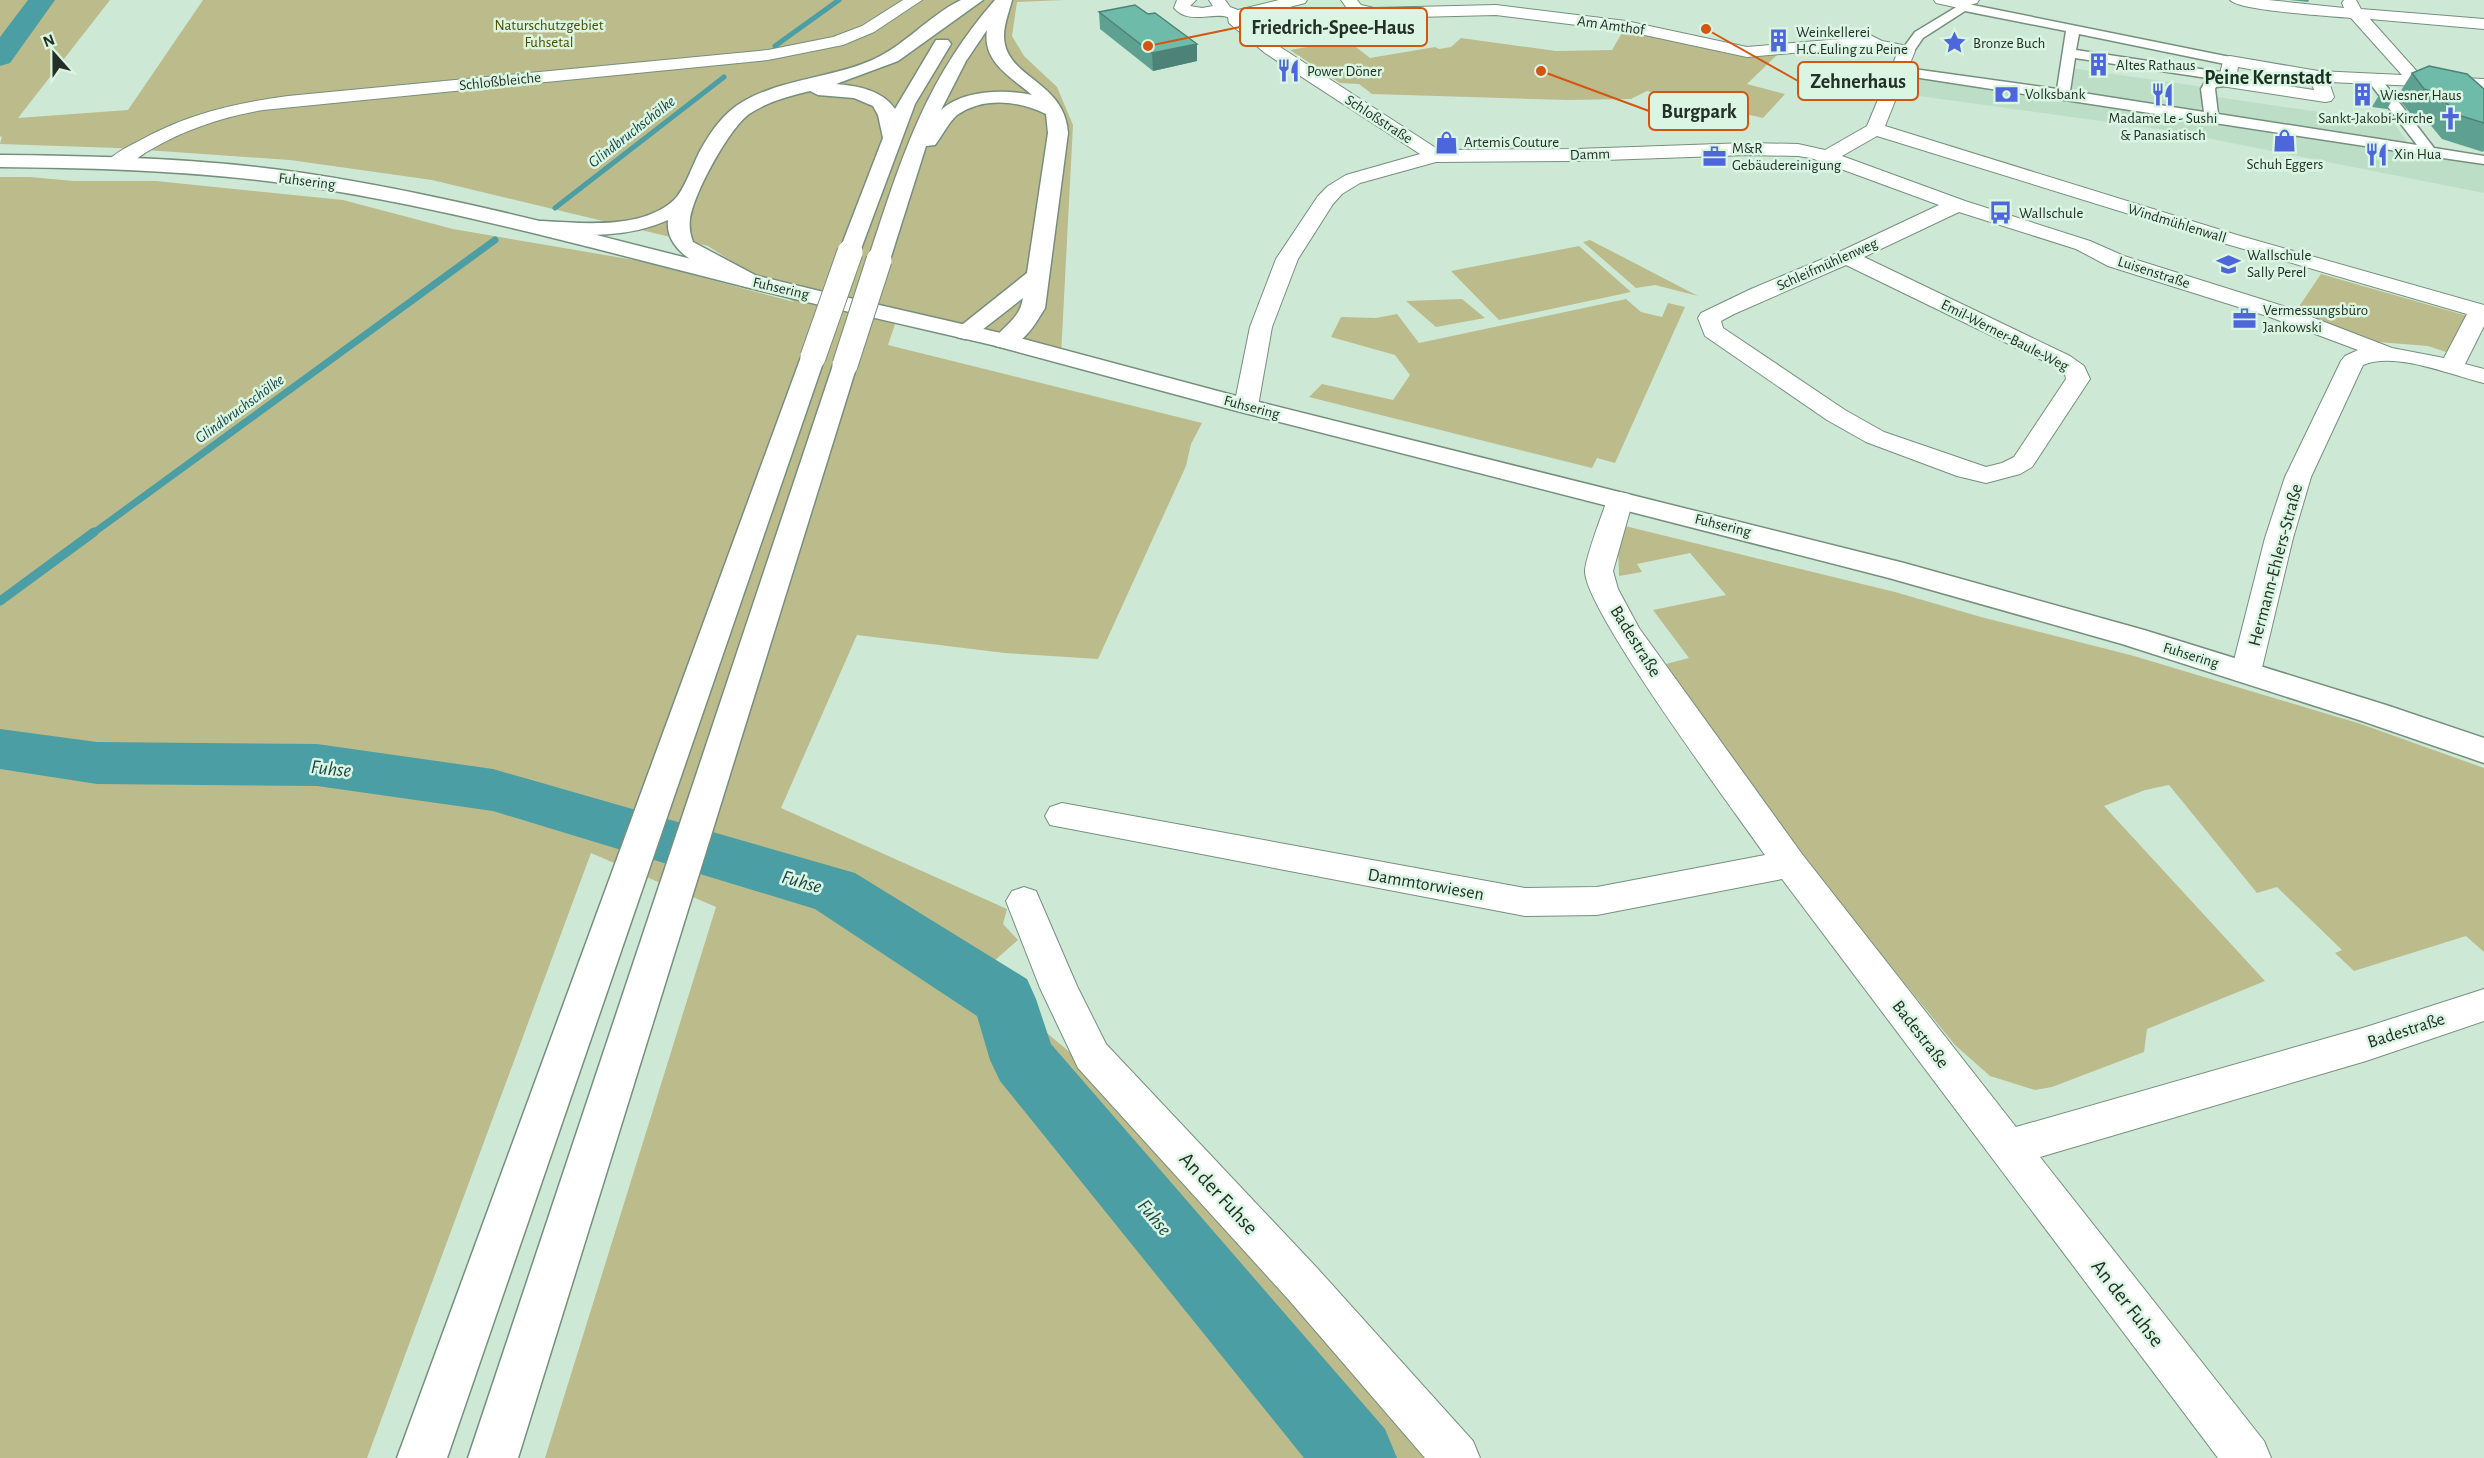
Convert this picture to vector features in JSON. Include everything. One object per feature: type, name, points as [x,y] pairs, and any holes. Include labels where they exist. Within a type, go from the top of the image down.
[{"type":"main road","points":[[628,249],[652,243],[677,215],[728,124],[748,107],[771,96],[849,75],[891,57],[915,43],[964,4],[975,0]]},
{"type":"main road","points":[[422,1458],[892,137],[923,72],[959,22],[980,0]]},
{"type":"main road","points":[[1004,0],[995,37],[998,53],[1014,73],[1045,97],[1054,114],[1058,133],[1033,308],[1024,324],[1005,341]]},
{"type":"main road","points":[[493,1458],[914,151],[948,72],[980,25],[1004,0]]},
{"type":"main road","points":[[771,96],[820,89],[867,96],[882,104],[886,110],[892,137]]},
{"type":"main road","points":[[914,151],[929,141],[950,112],[978,101],[1002,98],[1025,99],[1044,105],[1054,114]]},
{"type":"main road","name":"Fuhsering","points":[[0,161],[189,167],[343,186],[542,227],[747,280],[1248,397],[1620,500],[1894,570],[2133,637],[2484,751]]},
{"type":"main road","points":[[542,227],[611,229],[677,215]]},
{"type":"main road","points":[[677,215],[678,237],[685,246],[747,280]]},
{"type":"main road","points":[[965,332],[1038,275]]},
{"type":"street","name":"Schloßbleiche","points":[[116,163],[178,127],[233,109],[288,101],[768,55],[837,41],[867,29],[914,0]]},
{"type":"street","points":[[1188,0],[1182,5],[1190,12],[1203,13],[1218,5],[1236,17],[1299,0]]},
{"type":"street","name":"Am Amthof","points":[[1349,0],[1355,8],[1373,13],[1496,10],[1618,25],[1747,52],[1825,44],[1877,45],[1907,51]]},
{"type":"street","points":[[1942,0],[1965,2]]},
{"type":"street","points":[[2238,0],[2288,8],[2351,6],[2484,24]]},
{"type":"street","points":[[2351,6],[2415,79]]},
{"type":"street","points":[[1827,157],[1875,129],[1907,51],[1919,35],[1963,7],[2073,29],[2228,73]]},
{"type":"street","name":"Schloßstraße","points":[[1236,17],[1271,49],[1435,156]]},
{"type":"street","name":"Am Amthof","points":[[1839,25],[1877,45]]},
{"type":"street","points":[[2063,94],[2073,70],[2069,53],[2073,29]]},
{"type":"street","points":[[2069,53],[2228,73],[2415,79],[2484,84]]},
{"type":"street","points":[[1899,71],[2063,94],[2482,162]]},
{"type":"street","points":[[2212,118],[2202,88],[2228,73]]},
{"type":"street","points":[[2373,78],[2432,154]]},
{"type":"street","points":[[2445,81],[2461,95]]},
{"type":"street","name":"Windmühlenwall","points":[[1875,129],[2230,239],[2482,312],[2452,366]]},
{"type":"street","name":"Damm","points":[[1248,397],[1260,327],[1287,259],[1318,209],[1335,190],[1353,179],[1435,156],[1576,155],[1748,149],[1798,150],[1827,157]]},
{"type":"street","name":"Luisenstraße","points":[[1827,157],[1958,205],[2083,245],[2116,261],[2275,311],[2388,354],[2452,366],[2484,376]]},
{"type":"street","name":"Schleifmühlenweg","points":[[1713,331],[1709,318],[1734,304],[1846,257],[1930,215],[1958,205]]},
{"type":"street","name":"Emil-Werner-Baule-Weg","points":[[1713,331],[1836,415],[1894,446],[1986,475],[2011,469],[2023,462],[2078,379],[2076,371],[2062,361],[1846,257]]},
{"type":"street","name":"Hermann-Ehlers-Straße","points":[[2246,672],[2279,538],[2298,477],[2353,361],[2367,355],[2388,354]]},
{"type":"street","name":"Badestraße","points":[[1620,500],[1599,571],[1604,589],[1626,632],[1790,864],[2008,1148],[2366,1044],[2484,1005]]},
{"type":"street","name":"Dammtorwiesen","points":[[1062,816],[1525,902],[1597,901],[1790,864]]},
{"type":"street","name":"An der Fuhse","points":[[1024,901],[1059,988],[1092,1056],[1303,1284],[1456,1458]]},
{"type":"street","name":"An der Fuhse","points":[[2008,1148],[2247,1458]]},
{"type":"shaded area","points":[[2071,68],[2204,87],[2204,95],[2394,123],[2414,152],[2484,162],[2484,193],[2166,130],[1897,93],[1904,73],[2065,95]]},
{"type":"green space","name":"Naturschutzgebiet Fuhsetal","points":[[0,0],[110,0],[18,118],[128,110],[203,0],[1064,0],[1017,2],[1012,36],[1024,56],[1057,87],[1073,125],[1061,356],[896,321],[888,345],[1202,423],[1191,444],[1186,466],[1098,659],[1005,653],[857,635],[781,808],[1007,909],[1003,924],[1018,940],[978,975],[1079,1060],[1434,1458],[545,1458],[716,907],[591,853],[367,1458],[0,1458],[0,177],[74,181],[156,181],[343,200],[453,229],[640,261],[794,302],[708,246],[432,180],[290,160],[117,148],[0,144],[2,136],[0,137]]},
{"type":"green space","points":[[1626,26],[1729,48],[1783,49],[1747,84],[1785,94],[1763,118],[1647,91],[1631,99],[1567,100],[1372,94],[1359,84],[1340,83],[1290,50],[1347,40],[1370,58],[1435,47],[1439,49],[1451,47],[1461,38],[1556,51],[1612,50]]},
{"type":"green space","points":[[1590,240],[1698,296],[1655,285],[1636,288],[1583,242]]},
{"type":"green space","points":[[1579,246],[1631,292],[1499,320],[1451,271]]},
{"type":"green space","points":[[2321,274],[2471,317],[2449,353],[2428,346],[2378,342],[2294,314]]},
{"type":"green space","points":[[1462,299],[1485,318],[1436,327],[1406,301]]},
{"type":"green space","points":[[1626,299],[1641,312],[1662,317],[1668,303],[1685,307],[1615,463],[1597,458],[1592,468],[1309,397],[1322,384],[1393,400],[1410,375],[1395,355],[1331,337],[1341,317],[1376,318],[1397,314],[1419,343]]},
{"type":"green space","points":[[1625,526],[1895,592],[1981,617],[2134,656],[2361,724],[2484,768],[2484,952],[2466,936],[2354,971],[2335,953],[2342,950],[2277,887],[2257,893],[2169,785],[2145,790],[2104,806],[2265,981],[2147,1029],[2144,1052],[2052,1087],[2035,1090],[1990,1076],[1955,1045],[1769,817],[1666,664],[1689,658],[1653,610],[1726,595],[1690,553],[1637,564],[1642,572],[1619,576],[1618,543]]},
{"type":"building","points":[[1135,5],[1148,14],[1155,13],[1197,44],[1152,53],[1099,12]]},
{"type":"building","points":[[2429,66],[2467,74],[2484,89],[2484,123],[2458,115],[2437,93],[2424,89],[2412,73]]},
{"type":"building","points":[[2390,91],[2394,97],[2379,95]]},
{"type":"waterway","name":"Fuhse","points":[[0,57],[42,0]]},
{"type":"waterway","name":"Glindbruchschölke","points":[[775,46],[839,0]]},
{"type":"waterway","name":"Glindbruchschölke","points":[[555,208],[724,77]]},
{"type":"waterway","name":"Glindbruchschölke","points":[[92,534],[495,240]]},
{"type":"waterway","name":"Glindbruchschölke","points":[[0,601],[94,532]]},
{"type":"waterway","name":"Fuhse","points":[[0,749],[97,763],[317,765],[493,790],[834,890],[1004,999],[1023,1060],[1356,1458]]},
{"type":"place","name":"Zehnerhaus","points":[[1706,29]]},
{"type":"place","name":"Weinkellerei H.C.Euling zu Peine","points":[[1778,41]]},
{"type":"place","name":"Bronze Buch","points":[[1955,43]]},
{"type":"place","name":"Friedrich-Spee-Haus","points":[[1148,46]]},
{"type":"place","name":"Altes Rathaus","points":[[2098,65]]},
{"type":"place","name":"Power Döner","points":[[1289,71]]},
{"type":"place","name":"Burgpark","points":[[1541,71]]},
{"type":"place","name":"Volksbank","points":[[2007,94]]},
{"type":"place","name":"Madame Le - Sushi & Panasiatisch","points":[[2163,94]]},
{"type":"place","name":"Wiesner Haus","points":[[2362,95]]},
{"type":"place","name":"Sankt-Jakobi-Kirche","points":[[2451,118]]},
{"type":"place","name":"Schuh Eggers","points":[[2285,140]]},
{"type":"place","name":"Artemis Couture","points":[[1446,142]]},
{"type":"place","name":"Xin Hua","points":[[2376,154]]},
{"type":"place","name":"M&R Gebäudereinigung","points":[[1714,157]]},
{"type":"place","name":"Wallschule","points":[[2001,213]]},
{"type":"place","name":"Wallschule Sally Perel","points":[[2229,264]]},
{"type":"place","name":"Vermessungsbüro Jankowski","points":[[2245,319]]},
{"type":"district","name":"Peine Kernstadt","points":[[2268,77]]}]
